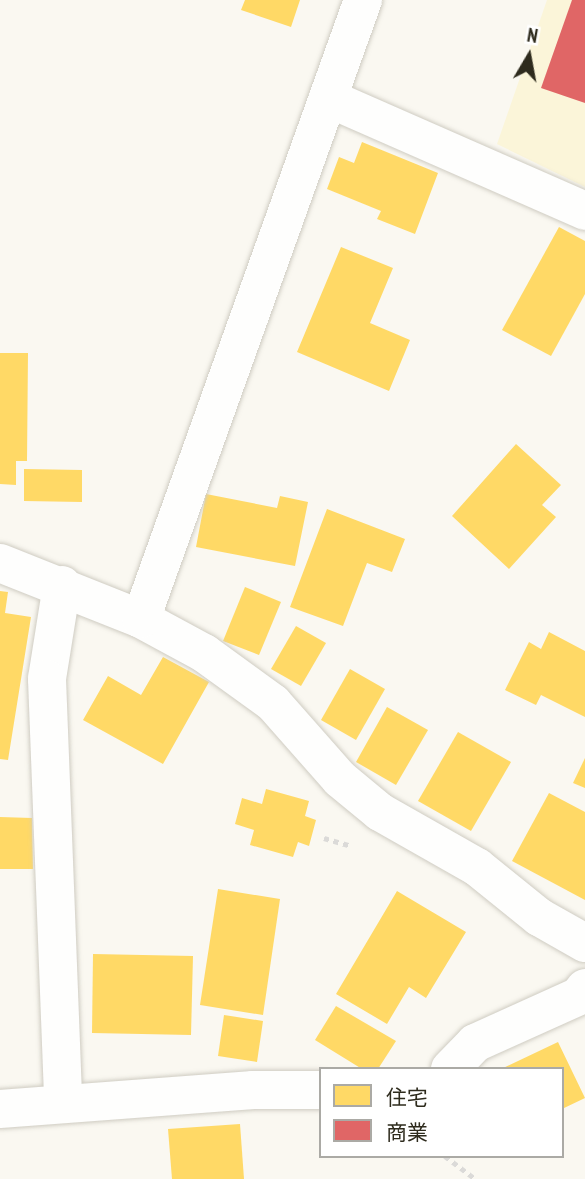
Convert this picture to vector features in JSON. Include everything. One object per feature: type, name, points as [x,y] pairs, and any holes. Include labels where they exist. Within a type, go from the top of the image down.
[{"type":"street","points":[[141,619],[363,0]]},
{"type":"street","points":[[328,98],[585,211]]},
{"type":"street","points":[[0,563],[62,585],[141,619],[204,653],[273,703],[340,779],[380,812],[477,867],[539,917],[585,943]]},
{"type":"street","points":[[62,585],[47,679],[63,1102]]},
{"type":"street","points":[[452,1067],[475,1042],[579,996],[585,988]]},
{"type":"street","points":[[0,1110],[63,1102],[319,1090]]},
{"type":"path","points":[[448,1158],[476,1179]]},
{"type":"shaded area","points":[[547,0],[585,0],[585,187],[497,144]]},
{"type":"building: 住宅","points":[[245,0],[300,0],[291,27],[241,10]]},
{"type":"building: 住宅","points":[[362,142],[438,173],[415,234],[377,219],[381,211],[327,189],[339,157],[354,163]]},
{"type":"building: 住宅","points":[[559,227],[585,241],[585,294],[551,356],[502,330]]},
{"type":"building: 住宅","points":[[341,247],[393,268],[370,323],[410,340],[389,391],[297,352]]},
{"type":"building: 住宅","points":[[0,353],[28,353],[27,461],[16,461],[16,485],[0,484]]},
{"type":"building: 住宅","points":[[516,444],[561,485],[542,505],[556,517],[509,569],[452,516]]},
{"type":"building: 住宅","points":[[24,469],[82,470],[82,502],[24,501]]},
{"type":"building: 住宅","points":[[206,494],[277,508],[280,496],[308,502],[295,566],[196,547]]},
{"type":"building: 住宅","points":[[327,509],[405,539],[392,572],[367,563],[343,626],[290,607]]},
{"type":"building: 住宅","points":[[245,587],[281,602],[259,655],[223,641]]},
{"type":"building: 住宅","points":[[0,591],[8,592],[5,613],[31,617],[8,760],[0,759]]},
{"type":"building: 住宅","points":[[296,626],[326,643],[301,686],[271,669]]},
{"type":"building: 住宅","points":[[549,632],[585,651],[585,717],[541,695],[536,705],[505,690],[529,642],[541,649]]},
{"type":"building: 住宅","points":[[163,657],[209,682],[163,764],[83,720],[108,676],[141,695]]},
{"type":"building: 住宅","points":[[350,669],[385,689],[356,740],[321,720]]},
{"type":"building: 住宅","points":[[387,707],[428,730],[396,785],[356,762]]},
{"type":"building: 住宅","points":[[458,732],[511,762],[471,831],[418,801]]},
{"type":"building: 住宅","points":[[585,758],[585,788],[573,783]]},
{"type":"building: 住宅","points":[[266,789],[309,801],[305,816],[316,820],[309,846],[298,842],[293,857],[250,845],[254,830],[235,824],[242,798],[262,804]]},
{"type":"building: 住宅","points":[[549,793],[585,812],[585,900],[512,861]]},
{"type":"building: 住宅","points":[[0,817],[32,818],[33,869],[0,869]]},
{"type":"building: 住宅","points":[[218,889],[280,899],[263,1015],[200,1005]]},
{"type":"building: 住宅","points":[[397,891],[466,932],[426,998],[409,987],[387,1024],[336,994]]},
{"type":"building: 住宅","points":[[93,954],[193,956],[191,1035],[92,1033]]},
{"type":"building: 住宅","points":[[336,1006],[396,1041],[379,1067],[359,1067],[315,1040]]},
{"type":"building: 住宅","points":[[224,1015],[263,1021],[257,1062],[218,1056]]},
{"type":"building: 住宅","points":[[558,1042],[585,1098],[564,1108],[564,1067],[505,1067]]},
{"type":"building: 住宅","points":[[240,1124],[244,1179],[172,1179],[168,1129]]},
{"type":"building: 商業","points":[[572,0],[585,0],[585,103],[541,88]]}]
